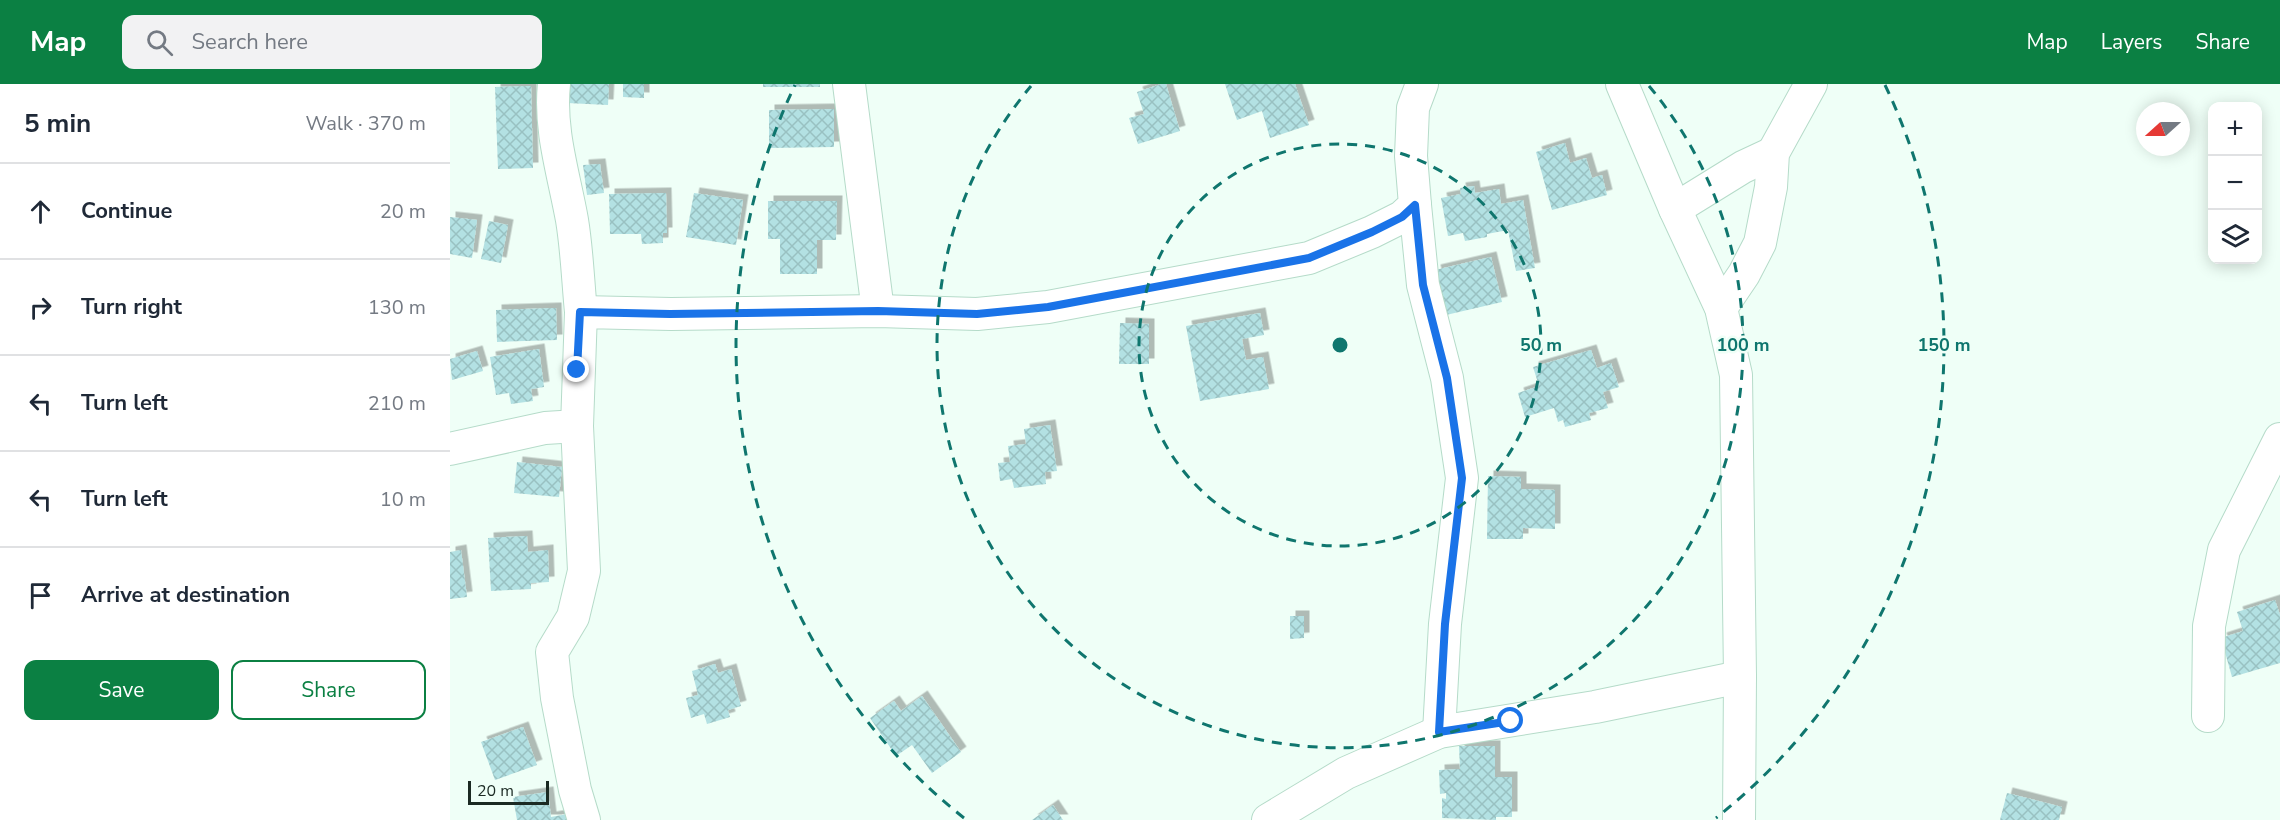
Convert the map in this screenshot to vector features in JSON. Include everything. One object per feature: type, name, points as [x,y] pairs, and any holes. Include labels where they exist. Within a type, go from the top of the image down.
[{"type":"street","points":[[554,84],[552,99],[558,162],[572,221],[580,312],[577,426],[584,571],[573,617],[552,652],[557,698],[575,790],[584,820]]},
{"type":"street","points":[[849,84],[878,311]]},
{"type":"street","points":[[1422,84],[1413,108],[1411,156],[1423,285],[1447,378],[1462,478],[1445,624],[1439,732]]},
{"type":"street","points":[[1622,84],[1720,308],[1736,375],[1740,677],[1739,820]]},
{"type":"street","points":[[1720,308],[1744,274],[1760,243],[1771,187],[1773,153],[1811,84]]},
{"type":"street","points":[[1675,209],[1743,167],[1773,153]]},
{"type":"street","points":[[580,312],[670,314],[878,311],[977,314],[1048,307],[1309,258],[1372,232],[1402,217],[1415,205]]},
{"type":"street","points":[[450,449],[545,428],[577,426]]},
{"type":"street","points":[[2208,716],[2209,626],[2224,550],[2280,439]]},
{"type":"street","points":[[1268,820],[1346,773],[1439,732],[1594,707],[1740,677]]},
{"type":"building","points":[[568,84],[609,84],[608,105],[567,103]]},
{"type":"building","points":[[623,84],[644,84],[644,98],[623,97]]},
{"type":"building","points":[[763,84],[820,84],[820,87],[763,87]]},
{"type":"building","points":[[1166,84],[1180,131],[1138,144],[1129,118],[1144,114],[1137,92]]},
{"type":"building","points":[[1225,84],[1295,84],[1309,125],[1270,138],[1262,111],[1237,120]]},
{"type":"building","points":[[531,86],[533,168],[498,169],[495,87]]},
{"type":"building","points":[[834,109],[834,147],[769,148],[769,110]]},
{"type":"building","points":[[1565,143],[1570,163],[1586,158],[1592,178],[1602,175],[1607,195],[1552,210],[1536,152]]},
{"type":"building","points":[[600,164],[604,193],[587,195],[583,165]]},
{"type":"building","points":[[1474,186],[1475,193],[1499,189],[1501,204],[1523,200],[1535,268],[1516,271],[1508,230],[1465,241],[1463,233],[1448,236],[1441,198],[1461,194],[1460,188]]},
{"type":"building","points":[[666,193],[667,233],[663,233],[663,243],[642,244],[641,234],[610,234],[609,194]]},
{"type":"building","points":[[694,193],[743,200],[736,245],[686,237]]},
{"type":"building","points":[[768,201],[837,201],[836,240],[817,240],[817,274],[780,274],[780,239],[768,239]]},
{"type":"building","points":[[450,217],[477,220],[472,258],[450,254]]},
{"type":"building","points":[[489,221],[508,225],[501,263],[481,259]]},
{"type":"building","points":[[1491,257],[1502,302],[1446,315],[1435,270]]},
{"type":"building","points":[[556,308],[557,340],[497,342],[496,310]]},
{"type":"building","points":[[1260,313],[1264,335],[1242,339],[1246,360],[1263,357],[1269,389],[1200,401],[1186,326]]},
{"type":"building","points":[[1120,323],[1149,324],[1149,364],[1119,364]]},
{"type":"building","points":[[539,349],[544,387],[531,389],[533,401],[511,404],[509,393],[496,395],[490,357]]},
{"type":"building","points":[[1591,350],[1597,368],[1611,363],[1619,387],[1603,392],[1608,408],[1589,413],[1591,420],[1565,427],[1563,420],[1558,422],[1554,408],[1525,417],[1518,393],[1539,386],[1533,367]]},
{"type":"building","points":[[477,351],[483,371],[452,380],[450,359]]},
{"type":"building","points":[[1050,425],[1057,471],[1045,472],[1046,484],[1014,488],[1012,479],[1000,481],[998,463],[1010,462],[1008,446],[1026,444],[1024,429]]},
{"type":"building","points":[[517,462],[562,467],[559,497],[514,493]]},
{"type":"building","points":[[1488,476],[1521,477],[1521,489],[1555,490],[1555,529],[1523,528],[1523,539],[1487,539]]},
{"type":"building","points":[[527,536],[528,552],[548,550],[549,582],[531,583],[531,589],[491,591],[488,538]]},
{"type":"building","points":[[461,550],[467,597],[450,599],[450,552]]},
{"type":"building","points":[[2275,600],[2280,615],[2280,663],[2232,677],[2221,638],[2243,631],[2237,612]]},
{"type":"building","points":[[1290,616],[1304,616],[1304,638],[1290,639]]},
{"type":"building","points":[[715,664],[718,673],[731,669],[741,706],[728,710],[730,717],[707,724],[704,714],[691,718],[686,698],[698,695],[692,671]]},
{"type":"building","points":[[922,696],[961,752],[932,773],[912,745],[896,756],[870,718],[894,701],[901,711]]},
{"type":"building","points":[[523,727],[537,765],[495,780],[481,742]]},
{"type":"building","points":[[1459,746],[1495,746],[1495,777],[1512,777],[1512,817],[1496,817],[1496,820],[1442,818],[1442,798],[1446,799],[1446,793],[1440,794],[1439,770],[1460,769]]},
{"type":"building","points":[[548,792],[551,817],[573,813],[574,820],[517,820],[513,797]]},
{"type":"building","points":[[2007,793],[2062,807],[2059,820],[2000,820]]},
{"type":"building","points":[[1053,805],[1063,820],[1032,820]]},
{"type":"route","points":[[577,370],[580,312],[670,314],[878,311],[977,314],[1048,307],[1309,258],[1402,217],[1415,205],[1423,285],[1447,378],[1462,478],[1445,624],[1439,732],[1511,721]]}]
